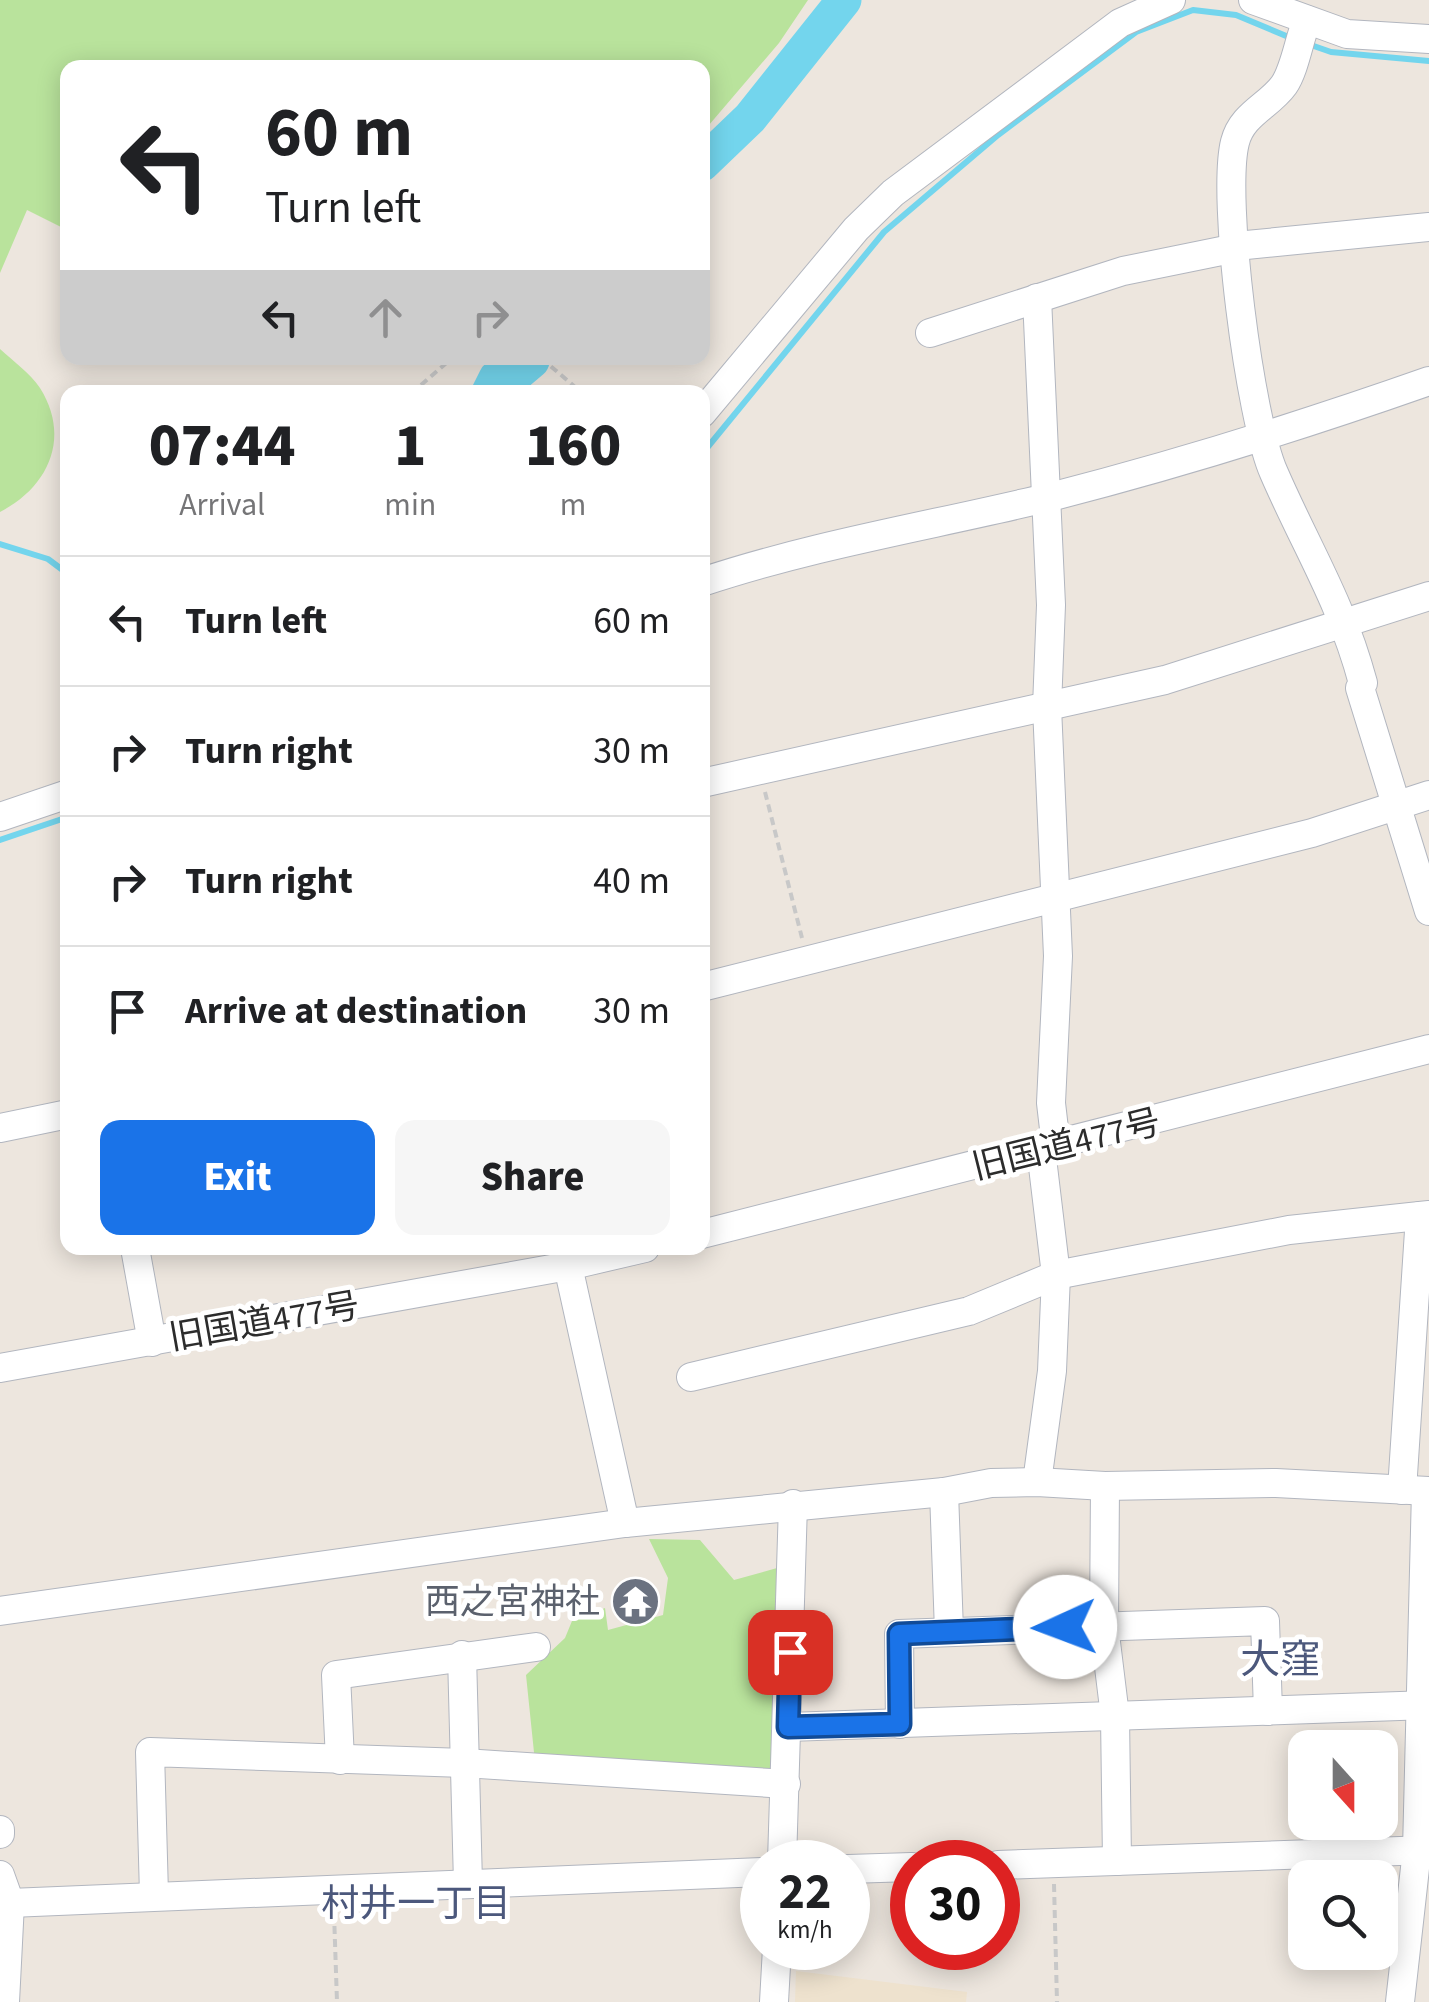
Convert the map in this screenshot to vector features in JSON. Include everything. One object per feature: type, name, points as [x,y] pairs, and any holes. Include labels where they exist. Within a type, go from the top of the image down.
[{"type":"street","points":[[710,403],[856,229],[893,194],[1120,23],[1171,0]]},
{"type":"street","points":[[1253,0],[1302,34],[1429,39]]},
{"type":"street","points":[[1302,34],[1286,83],[1248,117],[1236,140],[1236,247],[1262,440],[1346,622],[1375,738],[1400,805],[1429,911]]},
{"type":"street","points":[[930,333],[1123,271],[1236,247],[1429,227]]},
{"type":"street","points":[[1037,1482],[1052,1371],[1056,1275],[1048,1148],[1057,976],[1047,707],[1051,605],[1038,298]]},
{"type":"street","points":[[710,580],[805,552],[1047,497],[1262,440],[1429,381]]},
{"type":"street","points":[[710,780],[1166,680],[1429,596]]},
{"type":"street","points":[[710,985],[1312,833],[1429,795]]},
{"type":"street","points":[[0,817],[60,797]]},
{"type":"street","name":"旧国道477号","points":[[710,1232],[1429,1048]]},
{"type":"street","points":[[0,1128],[60,1116]]},
{"type":"street","points":[[692,1377],[969,1310],[1056,1275],[1290,1230],[1424,1216],[1419,1491],[1426,1606],[1423,1850],[1400,2002]]},
{"type":"street","points":[[136,1255],[152,1342]]},
{"type":"street","points":[[584,1258],[625,1523]]},
{"type":"street","name":"旧国道477号","points":[[0,1368],[584,1258]]},
{"type":"street","points":[[0,1611],[625,1523],[944,1492],[991,1482],[1104,1486],[1276,1483],[1419,1491]]},
{"type":"street","points":[[1104,1486],[1104,1626],[1115,1716],[1117,1861]]},
{"type":"street","points":[[944,1492],[949,1632]]},
{"type":"street","points":[[783,1840],[793,1504]]},
{"type":"street","points":[[900,1724],[899,1634],[1104,1626],[1264,1621],[1268,1711]]},
{"type":"street","points":[[340,1760],[336,1675],[536,1646]]},
{"type":"street","points":[[462,1655],[468,1884]]},
{"type":"street","points":[[788,1727],[1425,1705]]},
{"type":"street","points":[[154,1894],[150,1752],[464,1763],[786,1784]]},
{"type":"street","points":[[1020,1864],[1423,1850]]},
{"type":"street","points":[[10,1903],[154,1894],[740,1873]]},
{"type":"street","points":[[0,1875],[10,1903],[5,2002]]},
{"type":"street","points":[[774,2002],[776,1970]]},
{"type":"path","points":[[420,385],[444,365]]},
{"type":"path","points":[[550,365],[573,385]]},
{"type":"path","points":[[760,769],[808,962]]},
{"type":"path","points":[[1054,1884],[1057,2002]]},
{"type":"path","points":[[334,1908],[337,2002]]},
{"type":"shaded area","points":[[796,1971],[967,1992],[966,2002],[795,2002]]},
{"type":"green space","points":[[0,0],[808,0],[779,43],[710,124],[710,60],[60,60],[60,226],[27,210],[0,273]]},
{"type":"green space","points":[[0,349],[40,388],[54,425],[54,442],[42,475],[17,502],[0,512]]},
{"type":"green space","points":[[649,1539],[700,1540],[734,1580],[777,1568],[773,1775],[535,1762],[526,1675],[565,1638],[572,1621],[605,1608],[608,1630],[663,1615],[668,1578]]},
{"type":"waterway","points":[[710,156],[750,118],[844,0]]},
{"type":"waterway","points":[[710,444],[884,232],[998,135],[1136,32],[1193,10],[1236,15],[1291,38]]},
{"type":"waterway","points":[[1308,44],[1331,52],[1429,61]]},
{"type":"waterway","points":[[492,385],[496,378],[519,372],[527,365]]},
{"type":"waterway","points":[[0,544],[48,559],[60,568]]},
{"type":"waterway","points":[[0,840],[60,820]]},
{"type":"place","name":"西之宮神社","points":[[635,1601]]},
{"type":"district","name":"大窪","points":[[1280,1659]]},
{"type":"district","name":"村井一丁目","points":[[416,1903]]},
{"type":"route","points":[[790,1652],[788,1727],[900,1724],[899,1634],[1065,1627]]}]
